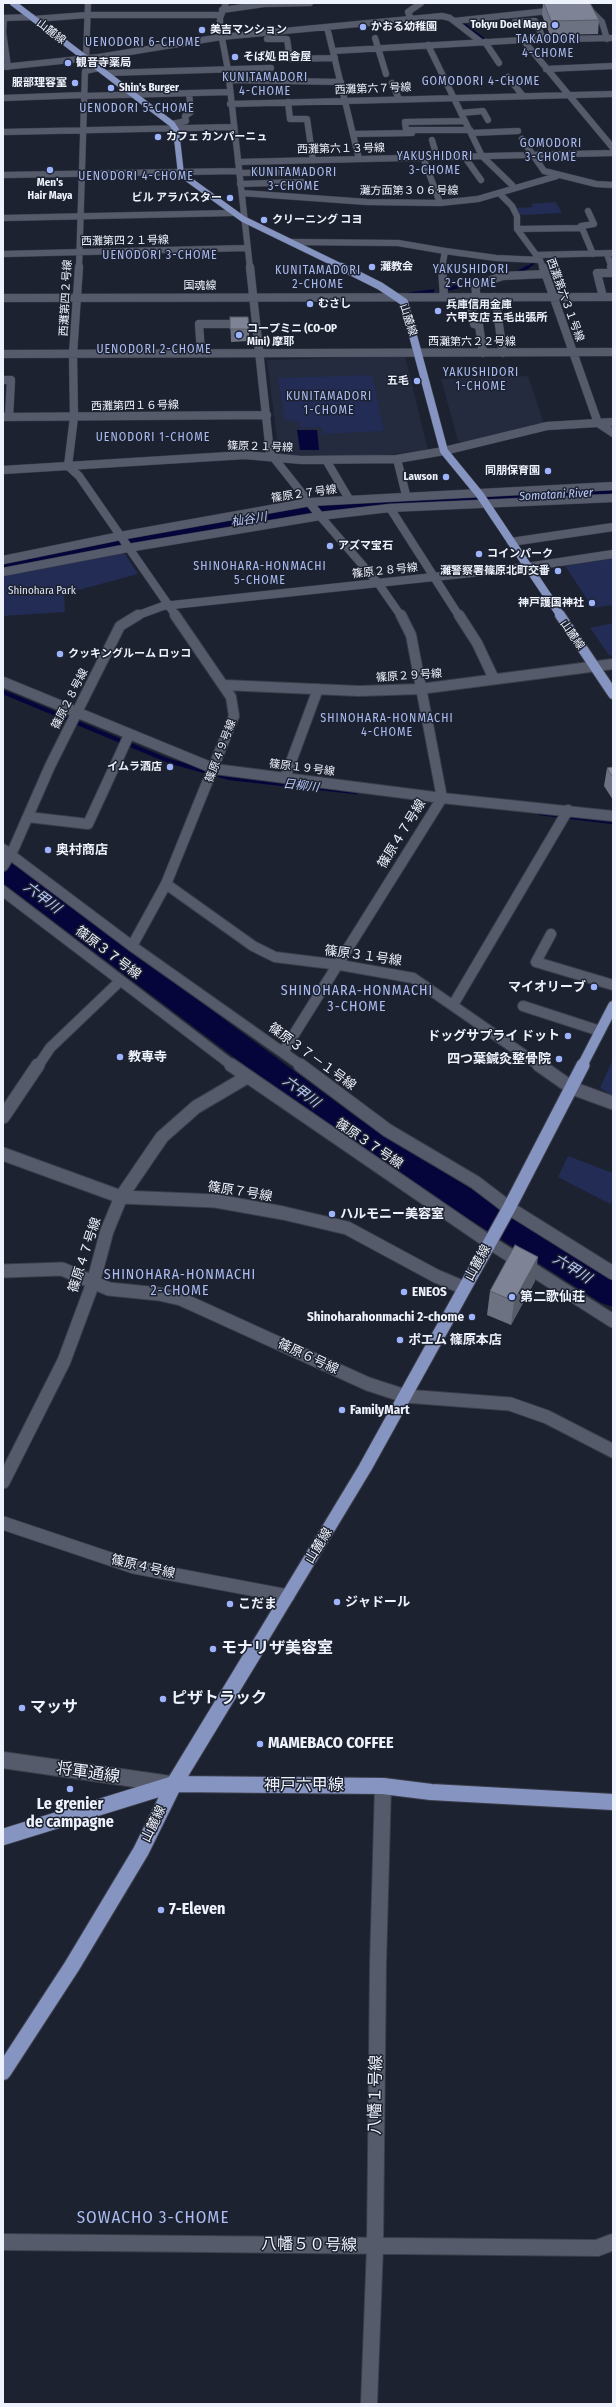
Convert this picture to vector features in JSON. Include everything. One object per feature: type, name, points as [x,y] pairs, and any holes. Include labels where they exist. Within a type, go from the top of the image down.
[{"type":"main road","name":"山麓線","points":[[13,3],[107,73],[174,126]]},
{"type":"main road","points":[[174,126],[181,174]]},
{"type":"main road","name":"山麓線","points":[[181,174],[232,213],[380,286],[404,302],[444,450],[480,495],[613,694]]},
{"type":"main road","name":"山麓線","points":[[3,2072],[72,1966],[141,1851],[174,1784],[366,1468],[509,1208],[613,1006]]},
{"type":"main road","name":"神戸六甲線","points":[[3,1837],[174,1784],[384,1786],[438,1792],[613,1802]]},
{"type":"street","points":[[86,57],[88,3]]},
{"type":"street","points":[[226,3],[222,12],[221,36],[228,70],[230,104],[242,194],[243,219],[267,415],[270,453],[310,502]]},
{"type":"street","points":[[314,9],[310,3],[264,4],[222,12],[4,18],[3,32],[7,66],[86,57],[221,36],[442,16],[454,21],[483,42],[499,63]]},
{"type":"street","points":[[411,19],[408,12],[421,3]]},
{"type":"street","points":[[454,21],[566,10]]},
{"type":"street","points":[[334,51],[523,40],[610,38],[605,22],[590,10],[578,10]]},
{"type":"street","points":[[508,23],[536,22],[544,40]]},
{"type":"street","points":[[327,27],[346,100],[359,159]]},
{"type":"street","points":[[463,28],[470,27]]},
{"type":"street","points":[[262,33],[262,40],[287,39],[290,59],[335,58]]},
{"type":"street","points":[[375,38],[377,49],[386,74]]},
{"type":"street","points":[[523,40],[567,95],[613,148]]},
{"type":"street","points":[[428,46],[482,156],[512,185]]},
{"type":"street","points":[[546,69],[613,66]]},
{"type":"street","name":"西灘第四２号線","points":[[68,466],[74,417],[73,354],[78,298],[85,71],[99,68]]},
{"type":"street","points":[[107,73],[271,68]]},
{"type":"street","points":[[508,77],[523,96]]},
{"type":"street","points":[[229,80],[341,82]]},
{"type":"street","points":[[392,83],[399,99]]},
{"type":"street","points":[[3,98],[230,92]]},
{"type":"street","points":[[174,126],[186,121],[185,116],[191,112],[189,93]]},
{"type":"street","name":"西灘第六７号線","points":[[230,104],[613,94]]},
{"type":"street","points":[[288,102],[290,119],[307,119],[313,160]]},
{"type":"street","points":[[461,113],[483,111],[488,120]]},
{"type":"street","points":[[465,121],[405,122],[406,130],[471,132],[518,131]]},
{"type":"street","points":[[3,132],[83,131],[174,126],[234,127]]},
{"type":"street","points":[[353,134],[412,133]]},
{"type":"street","points":[[522,139],[531,155],[544,172],[557,176],[613,185]]},
{"type":"street","points":[[432,140],[437,157]]},
{"type":"street","name":"西灘第六１３号線","points":[[238,162],[613,153]]},
{"type":"street","points":[[464,156],[481,180]]},
{"type":"street","points":[[423,157],[440,203]]},
{"type":"street","points":[[298,160],[305,197]]},
{"type":"street","points":[[3,175],[300,172]]},
{"type":"street","name":"灘方面第３０６号線","points":[[242,194],[367,202],[440,203],[478,199],[557,176]]},
{"type":"street","points":[[240,184],[302,182]]},
{"type":"street","name":"西灘第六３１号線","points":[[499,193],[512,206],[517,216],[517,229],[538,258],[545,274],[598,423]]},
{"type":"street","points":[[517,229],[582,228],[581,226],[594,224],[588,211]]},
{"type":"street","points":[[3,218],[232,213]]},
{"type":"street","points":[[582,228],[593,254]]},
{"type":"street","points":[[291,242],[398,243],[496,258],[538,258],[610,254],[613,273],[597,273],[603,297]]},
{"type":"street","name":"西灘第四２１号線","points":[[3,254],[247,248]]},
{"type":"street","points":[[444,297],[442,266],[445,251]]},
{"type":"street","points":[[483,353],[479,325],[474,324],[473,298],[475,286],[503,276],[545,274]]},
{"type":"street","points":[[495,297],[503,353]]},
{"type":"street","name":"国魂線","points":[[3,298],[613,297]]},
{"type":"street","points":[[201,353],[199,324],[256,324]]},
{"type":"street","name":"西灘第六２２号線","points":[[3,354],[613,352]]},
{"type":"street","points":[[3,380],[11,380],[6,417]]},
{"type":"street","name":"西灘第四１６号線","points":[[6,417],[267,415]]},
{"type":"street","name":"篠原２１号線","points":[[3,470],[245,455],[274,458],[326,460],[397,459],[444,450],[547,426],[613,422]]},
{"type":"street","points":[[598,423],[613,433]]},
{"type":"street","points":[[397,459],[406,495]]},
{"type":"street","points":[[326,460],[349,499]]},
{"type":"street","points":[[68,466],[79,476],[120,536]]},
{"type":"street","name":"篠原２７号線","points":[[3,560],[120,536],[310,502],[406,495],[480,495],[613,486]]},
{"type":"street","points":[[609,498],[613,509]]},
{"type":"street","name":"篠原２７号線","points":[[3,572],[128,548],[320,516],[390,508],[609,498]]},
{"type":"street","name":"篠原４７号線","points":[[283,1052],[340,965],[440,801],[411,635],[400,613],[378,583],[320,516],[310,502]]},
{"type":"street","points":[[390,508],[476,643],[494,679]]},
{"type":"street","points":[[511,542],[613,527]]},
{"type":"street","name":"篠原４９号線","points":[[120,536],[224,685],[231,697],[234,716],[213,772],[166,884],[132,946]]},
{"type":"street","name":"篠原２８号線","points":[[3,866],[7,852],[28,817],[70,727],[120,626],[142,612],[169,606],[527,567],[613,554]]},
{"type":"street","name":"篠原２９号線","points":[[224,685],[359,691],[420,689],[613,664]]},
{"type":"street","name":"篠原１９号線","points":[[3,682],[76,715],[213,772],[284,778],[440,801],[568,810],[613,816]]},
{"type":"street","points":[[284,778],[318,689]]},
{"type":"street","points":[[28,817],[88,824],[129,736]]},
{"type":"street","points":[[453,1005],[568,810]]},
{"type":"street","name":"篠原３７－１号線","points":[[7,852],[132,946],[283,1052],[387,1130],[475,1182],[509,1208],[613,1273]]},
{"type":"street","name":"篠原３１号線","points":[[166,884],[253,946],[275,957],[305,962],[340,965],[413,978],[572,1088],[613,1102]]},
{"type":"street","name":"篠原３７号線","points":[[3,891],[247,1077],[489,1242],[613,1321]]},
{"type":"street","points":[[551,934],[536,962],[613,985]]},
{"type":"street","points":[[3,1117],[50,1048],[120,980]]},
{"type":"street","points":[[524,1006],[600,1031]]},
{"type":"street","name":"篠原４７号線","points":[[3,1482],[64,1361],[93,1283],[107,1231],[121,1197],[135,1174],[162,1137],[196,1107],[247,1077]]},
{"type":"street","name":"篠原７号線","points":[[3,1154],[121,1197],[216,1200],[283,1213],[347,1228],[436,1276],[464,1288]]},
{"type":"street","name":"篠原６号線","points":[[3,1271],[62,1269],[109,1289],[159,1294],[181,1299],[368,1384],[405,1396],[510,1404],[547,1417],[613,1451]]},
{"type":"street","name":"篠原４号線","points":[[3,1523],[134,1567],[288,1596]]},
{"type":"street","name":"将軍通線","points":[[3,1760],[174,1784]]},
{"type":"street","name":"八幡１号線","points":[[369,2404],[375,2246],[378,1964],[384,1786]]},
{"type":"street","name":"八幡５０号線","points":[[3,2242],[597,2248],[613,2242]]},
{"type":"shaded area","points":[[405,356],[428,450],[367,457],[279,455],[267,360]]},
{"type":"shaded area","points":[[528,376],[544,424],[464,443],[458,441],[441,379]]},
{"type":"shaded area","points":[[297,430],[317,430],[319,450],[300,450]]},
{"type":"green space","points":[[556,202],[562,213],[521,215],[517,208],[533,207],[531,204]]},
{"type":"green space","points":[[372,375],[384,431],[323,434],[321,427],[300,428],[299,422],[285,420],[278,378]]},
{"type":"green space","name":"Shinohara Park","points":[[118,552],[125,554],[138,574],[64,594],[65,612],[3,616],[3,575],[27,572]]},
{"type":"green space","points":[[613,558],[613,605],[593,608],[565,566]]},
{"type":"green space","points":[[613,623],[613,656],[609,655],[590,628]]},
{"type":"green space","points":[[613,1059],[613,1096],[600,1088]]},
{"type":"green space","points":[[568,1156],[613,1173],[613,1199],[610,1204],[558,1177]]},
{"type":"building","points":[[544,3],[590,3],[599,20],[551,21]]},
{"type":"building","points":[[230,317],[248,317],[249,329],[230,329]]},
{"type":"building","points":[[613,767],[613,778],[607,768]]},
{"type":"building","points":[[515,1245],[538,1257],[514,1301],[490,1291]]},
{"type":"waterway","points":[[461,22],[489,43]]},
{"type":"waterway","points":[[527,268],[534,263]]},
{"type":"waterway","points":[[516,273],[528,267]]},
{"type":"waterway","points":[[446,289],[472,284],[499,275]]},
{"type":"waterway","points":[[410,294],[433,291]]},
{"type":"waterway","name":"杣谷川","points":[[3,567],[138,538],[240,520],[330,507],[613,492]]},
{"type":"waterway","name":"日柳川","points":[[3,692],[169,761],[230,778],[356,792]]},
{"type":"waterway","name":"日柳川","points":[[540,813],[613,822]]},
{"type":"waterway","name":"六甲川","points":[[3,869],[348,1127],[613,1294]]},
{"type":"place","name":"Tokyu Doel Maya","points":[[555,25]]},
{"type":"place","name":"かおる幼稚園","points":[[363,27]]},
{"type":"place","name":"美吉マンション","points":[[202,30]]},
{"type":"place","name":"そば処 田舎屋","points":[[235,57]]},
{"type":"place","name":"観音寺薬局","points":[[68,63]]},
{"type":"place","name":"服部理容室","points":[[75,83]]},
{"type":"place","name":"Shin's Burger","points":[[111,88]]},
{"type":"place","name":"カフェ カンパーニュ","points":[[158,137]]},
{"type":"place","name":"Men's Hair Maya","points":[[50,170]]},
{"type":"place","name":"ビル アラバスター","points":[[230,198]]},
{"type":"place","name":"クリーニング コヨ","points":[[264,220]]},
{"type":"place","name":"灘教会","points":[[372,267]]},
{"type":"place","name":"むさし","points":[[310,304]]},
{"type":"place","name":"兵庫信用金庫 六甲支店 五毛出張所","points":[[438,311]]},
{"type":"place","name":"コープミニ (CO-OP Mini) 摩耶","points":[[239,335]]},
{"type":"place","name":"五毛","points":[[417,381]]},
{"type":"place","name":"同朋保育園","points":[[548,471]]},
{"type":"place","name":"Lawson","points":[[446,477]]},
{"type":"place","name":"アズマ宝石","points":[[330,546]]},
{"type":"place","name":"コインパーク","points":[[479,554]]},
{"type":"place","name":"灘警察署篠原北町交番","points":[[558,571]]},
{"type":"place","name":"神戸護国神社","points":[[592,603]]},
{"type":"place","name":"クッキングルーム ロッコ","points":[[60,654]]},
{"type":"place","name":"イムラ酒店","points":[[170,767]]},
{"type":"place","name":"奥村商店","points":[[48,850]]},
{"type":"place","name":"マイオリーブ","points":[[594,987]]},
{"type":"place","name":"ドッグサプライ ドット","points":[[568,1036]]},
{"type":"place","name":"教専寺","points":[[120,1057]]},
{"type":"place","name":"四つ葉鍼灸整骨院","points":[[559,1059]]},
{"type":"place","name":"ハルモニー美容室","points":[[332,1214]]},
{"type":"place","name":"ENEOS","points":[[404,1292]]},
{"type":"place","name":"第二歌仙荘","points":[[512,1297]]},
{"type":"place","name":"Shinoharahonmachi 2-chome","points":[[472,1317]]},
{"type":"place","name":"ポエム 篠原本店","points":[[400,1340]]},
{"type":"place","name":"FamilyMart","points":[[342,1410]]},
{"type":"place","name":"ジャドール","points":[[337,1602]]},
{"type":"place","name":"こだま","points":[[230,1604]]},
{"type":"place","name":"モナリザ美容室","points":[[213,1649]]},
{"type":"place","name":"ピザトラック","points":[[163,1699]]},
{"type":"place","name":"マッサ","points":[[22,1708]]},
{"type":"place","name":"MAMEBACO COFFEE","points":[[260,1744]]},
{"type":"place","name":"Le grenier de campagne","points":[[70,1789]]},
{"type":"place","name":"7-Eleven","points":[[161,1910]]},
{"type":"district","name":"UENODORI 6-CHOME","points":[[143,43]]},
{"type":"district","name":"TAKAODORI 4-CHOME","points":[[548,47]]},
{"type":"district","name":"GOMODORI 4-CHOME","points":[[481,82]]},
{"type":"district","name":"KUNITAMADORI 4-CHOME","points":[[265,85]]},
{"type":"district","name":"UENODORI 5-CHOME","points":[[137,109]]},
{"type":"district","name":"GOMODORI 3-CHOME","points":[[551,151]]},
{"type":"district","name":"YAKUSHIDORI 3-CHOME","points":[[435,164]]},
{"type":"district","name":"UENODORI 4-CHOME","points":[[136,177]]},
{"type":"district","name":"KUNITAMADORI 3-CHOME","points":[[294,180]]},
{"type":"district","name":"UENODORI 3-CHOME","points":[[160,256]]},
{"type":"district","name":"YAKUSHIDORI 2-CHOME","points":[[471,277]]},
{"type":"district","name":"KUNITAMADORI 2-CHOME","points":[[318,278]]},
{"type":"district","name":"UENODORI 2-CHOME","points":[[154,350]]},
{"type":"district","name":"YAKUSHIDORI 1-CHOME","points":[[481,380]]},
{"type":"district","name":"KUNITAMADORI 1-CHOME","points":[[329,404]]},
{"type":"district","name":"UENODORI 1-CHOME","points":[[153,438]]},
{"type":"district","name":"SHINOHARA-HONMACHI 5-CHOME","points":[[260,574]]},
{"type":"district","name":"SHINOHARA-HONMACHI 4-CHOME","points":[[387,726]]},
{"type":"district","name":"SHINOHARA-HONMACHI 3-CHOME","points":[[357,1000]]},
{"type":"district","name":"SHINOHARA-HONMACHI 2-CHOME","points":[[180,1284]]},
{"type":"district","name":"SOWACHO 3-CHOME","points":[[153,2218]]},
{"type":"water label","name":"Somatani River","points":[[556,495]]}]
